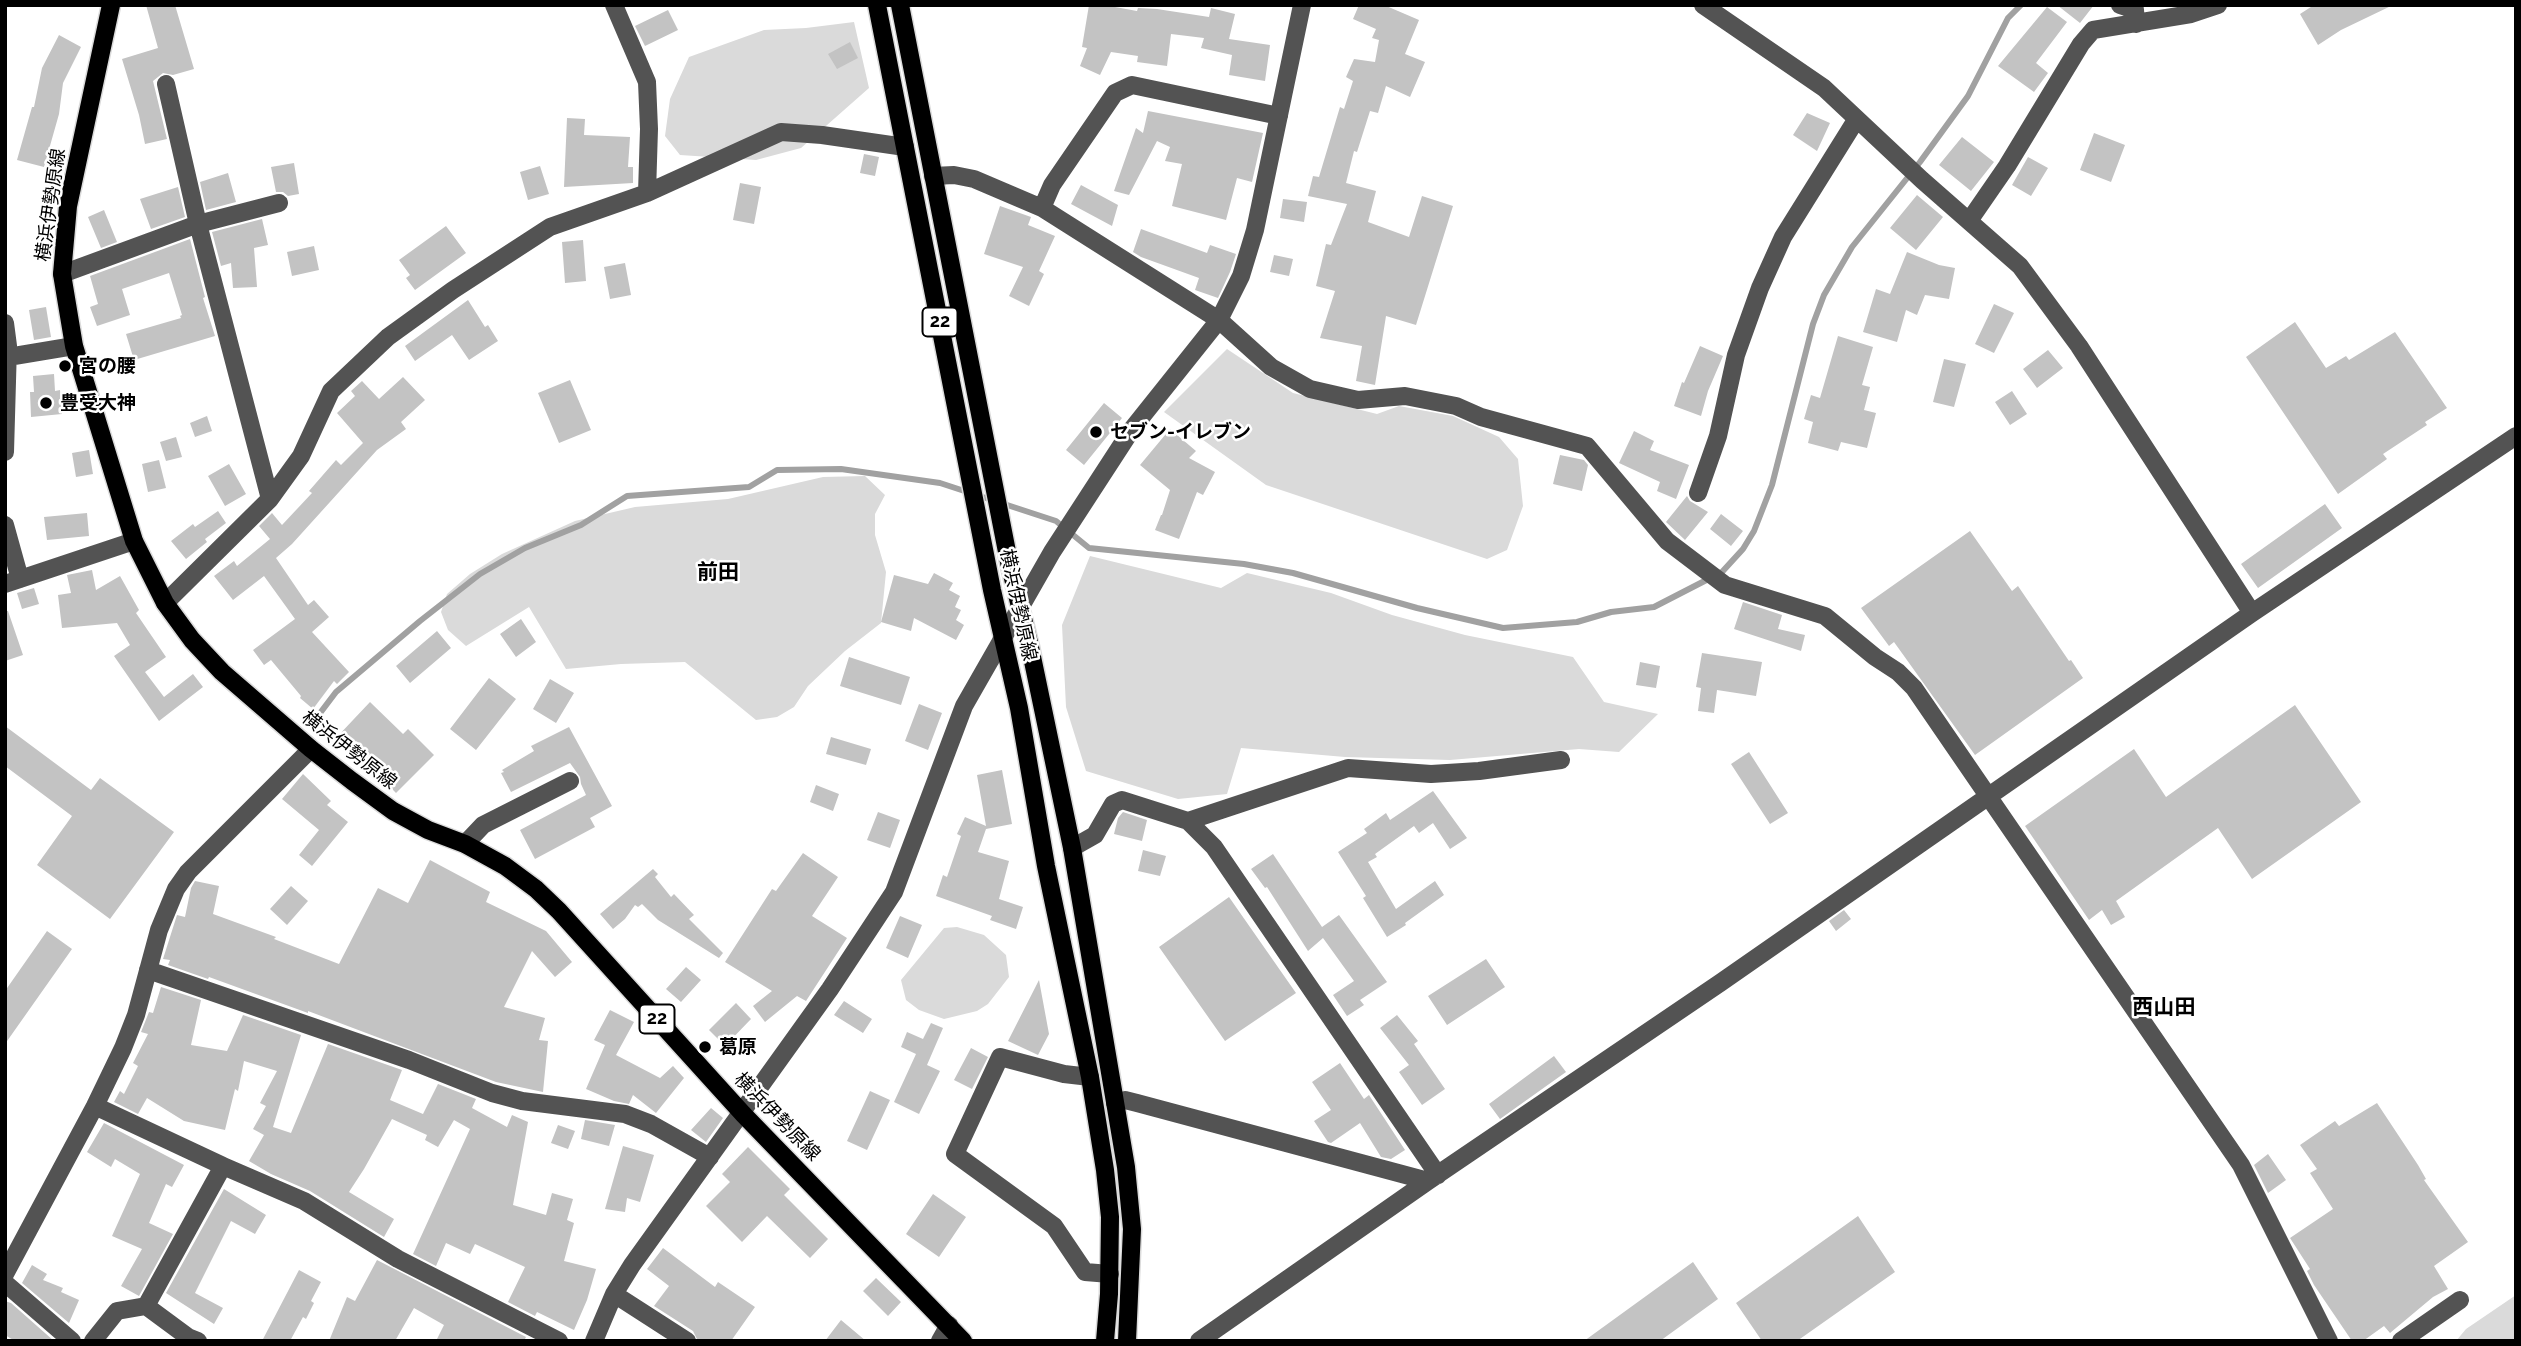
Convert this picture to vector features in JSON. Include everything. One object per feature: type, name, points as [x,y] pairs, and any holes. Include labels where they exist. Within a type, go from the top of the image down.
[{"type":"main road","name":"横浜伊勢原線","points":[[111,5],[68,206],[62,274],[74,346],[134,541],[165,603],[192,640],[222,672],[311,749],[393,811],[428,830],[465,844],[505,866],[536,888],[945,1333],[964,1341]]},
{"type":"main road","name":"横浜伊勢原線","points":[[877,5],[1019,708],[1046,866],[1090,1077],[1110,1217],[1110,1273],[1105,1341]]},
{"type":"main road","name":"横浜伊勢原線","points":[[900,5],[1020,607],[1072,848],[1126,1167],[1132,1229],[1127,1341]]},
{"type":"street","points":[[614,5],[647,82],[647,193]]},
{"type":"street","points":[[594,1341],[614,1294],[835,982],[894,892],[964,706],[1020,607],[1132,429],[1219,320],[1241,276],[1255,230],[1302,5]]},
{"type":"street","points":[[1703,5],[1824,88],[2020,267],[2079,346],[2252,613]]},
{"type":"street","points":[[2120,5],[2135,10],[2136,24]]},
{"type":"street","points":[[1969,221],[2007,166],[2081,44],[2093,30],[2191,14],[2218,5]]},
{"type":"street","points":[[166,83],[198,224],[270,499]]},
{"type":"street","points":[[1042,208],[1052,185],[1115,93],[1132,85],[1279,116]]},
{"type":"street","points":[[1698,493],[1718,436],[1736,355],[1760,288],[1783,237],[1856,120]]},
{"type":"street","points":[[165,603],[270,499],[301,456],[331,391],[388,337],[453,290],[550,227],[647,193],[781,132],[905,147]]},
{"type":"street","points":[[933,176],[954,175],[974,179],[1042,208],[1219,320],[1271,366],[1310,389],[1358,400],[1405,396],[1456,406],[1481,417],[1587,446],[1667,541],[1725,585],[1825,616],[1898,672],[1914,688],[2241,1165],[2329,1341]]},
{"type":"street","points":[[62,274],[198,224],[279,203]]},
{"type":"street","points":[[5,323],[8,357],[5,452]]},
{"type":"street","points":[[8,357],[74,346]]},
{"type":"street","points":[[1199,1341],[2252,613],[2516,436]]},
{"type":"street","points":[[5,525],[13,582],[134,541]]},
{"type":"street","points":[[5,1274],[95,1106],[132,1026],[167,908],[182,879],[311,749]]},
{"type":"street","points":[[1188,821],[1348,768],[1431,774],[1479,771],[1561,760]]},
{"type":"street","points":[[465,844],[483,825],[570,781]]},
{"type":"street","points":[[1072,848],[1095,835],[1113,804],[1122,800],[1188,821],[1214,846],[1433,1178]]},
{"type":"street","points":[[148,970],[409,1060],[492,1093],[522,1101],[625,1114],[651,1124],[710,1157]]},
{"type":"street","points":[[1090,1077],[1064,1074],[1000,1057],[955,1154],[1054,1226],[1085,1272],[1110,1273]]},
{"type":"street","points":[[1115,1103],[1136,1103],[1433,1178]]},
{"type":"street","points":[[95,1106],[304,1201],[398,1259],[559,1341]]},
{"type":"street","points":[[146,1306],[223,1166]]},
{"type":"street","points":[[5,1283],[72,1341]]},
{"type":"street","points":[[614,1294],[687,1341]]},
{"type":"street","points":[[2401,1341],[2460,1300]]},
{"type":"street","points":[[93,1341],[117,1311],[146,1306],[190,1339]]},
{"type":"shaded area","points":[[854,22],[869,88],[801,148],[756,160],[680,155],[665,136],[670,99],[689,57],[764,30]]},
{"type":"shaded area","points":[[1227,349],[1293,393],[1377,414],[1399,406],[1453,416],[1499,437],[1518,459],[1523,506],[1507,550],[1487,559],[1266,485],[1164,412]]},
{"type":"shaded area","points":[[865,476],[885,495],[875,514],[875,535],[886,572],[881,623],[845,651],[808,686],[794,707],[777,717],[756,720],[685,662],[566,669],[529,607],[466,646],[448,630],[441,612],[447,594],[470,574],[502,554],[575,521],[635,507],[728,499],[823,477]]},
{"type":"shaded area","points":[[1090,556],[1221,588],[1247,573],[1331,593],[1392,615],[1465,635],[1573,657],[1604,702],[1658,714],[1619,752],[1579,749],[1450,760],[1345,757],[1241,748],[1227,794],[1178,799],[1086,771],[1066,707],[1062,625]]},
{"type":"shaded area","points":[[957,927],[984,935],[1006,955],[1009,977],[988,1004],[977,1011],[944,1019],[919,1010],[906,1000],[901,980],[944,928]]},
{"type":"shaded area","points":[[2516,1295],[2516,1341],[2456,1341],[2466,1329]]},
{"type":"building","points":[[146,5],[175,5],[194,69],[173,75],[163,73],[153,81],[167,139],[145,144],[122,59],[158,48]]},
{"type":"building","points":[[1089,5],[1137,11],[1138,8],[1157,9],[1209,17],[1211,8],[1235,14],[1229,39],[1270,45],[1265,81],[1229,75],[1232,55],[1201,48],[1204,38],[1171,34],[1167,66],[1137,62],[1138,56],[1111,52],[1100,75],[1080,66],[1087,48],[1082,47]]},
{"type":"building","points":[[1359,5],[1384,5],[1419,20],[1405,54],[1425,62],[1410,97],[1386,86],[1378,113],[1370,111],[1357,152],[1354,151],[1346,183],[1376,191],[1368,222],[1409,237],[1422,196],[1453,206],[1416,325],[1386,316],[1375,385],[1356,381],[1362,346],[1320,338],[1335,291],[1316,286],[1326,244],[1331,245],[1347,204],[1308,196],[1313,176],[1319,177],[1340,107],[1344,109],[1353,81],[1346,77],[1354,59],[1375,62],[1379,40],[1372,38],[1376,29],[1353,19]]},
{"type":"building","points":[[2057,5],[2094,5],[2080,23]]},
{"type":"building","points":[[2314,5],[2393,5],[2341,30],[2318,45],[2300,14]]},
{"type":"building","points":[[2047,7],[2067,22],[2036,63],[2048,73],[2034,92],[1998,66]]},
{"type":"building","points":[[668,10],[678,30],[645,46],[635,26]]},
{"type":"building","points":[[59,35],[81,47],[63,83],[59,114],[44,167],[17,160],[34,107],[42,68]]},
{"type":"building","points":[[850,42],[858,58],[837,69],[828,54]]},
{"type":"building","points":[[1148,111],[1263,133],[1252,182],[1237,178],[1226,220],[1172,206],[1182,164],[1165,161],[1170,147],[1157,141],[1129,195],[1114,191],[1136,128],[1143,133]]},
{"type":"building","points":[[1807,113],[1830,123],[1817,151],[1793,135]]},
{"type":"building","points":[[567,118],[585,119],[584,135],[630,137],[628,167],[633,167],[633,183],[564,187]]},
{"type":"building","points":[[2094,133],[2125,145],[2111,182],[2080,170]]},
{"type":"building","points":[[1962,137],[1994,162],[1971,191],[1939,165]]},
{"type":"building","points":[[864,154],[879,157],[875,176],[860,173]]},
{"type":"building","points":[[2028,157],[2048,168],[2031,196],[2012,185]]},
{"type":"building","points":[[294,163],[299,194],[288,196],[283,192],[276,192],[271,167]]},
{"type":"building","points":[[540,166],[549,194],[528,200],[520,172]]},
{"type":"building","points":[[228,173],[236,202],[206,210],[200,182]]},
{"type":"building","points":[[740,183],[761,187],[754,224],[733,220]]},
{"type":"building","points":[[1081,185],[1118,205],[1112,226],[1071,204]]},
{"type":"building","points":[[178,187],[185,217],[151,229],[140,199]]},
{"type":"building","points":[[1917,195],[1943,217],[1916,250],[1890,228]]},
{"type":"building","points":[[1283,199],[1307,202],[1304,222],[1280,218]]},
{"type":"building","points":[[1000,206],[1031,217],[1028,225],[1055,236],[1039,271],[1044,274],[1029,306],[1009,296],[1023,267],[984,254]]},
{"type":"building","points":[[104,210],[117,242],[101,248],[88,217]]},
{"type":"building","points":[[262,219],[268,245],[254,248],[257,287],[233,288],[231,263],[221,266],[212,232]]},
{"type":"building","points":[[446,226],[466,253],[415,290],[406,278],[410,275],[399,260]]},
{"type":"building","points":[[1141,229],[1207,253],[1210,245],[1236,254],[1218,298],[1195,290],[1199,278],[1133,252]]},
{"type":"building","points":[[190,239],[205,297],[203,298],[215,336],[134,360],[126,334],[181,318],[169,273],[122,289],[130,315],[97,326],[90,307],[98,304],[90,276]]},
{"type":"building","points":[[583,240],[586,281],[565,283],[562,242]]},
{"type":"building","points":[[314,246],[319,270],[292,276],[287,252]]},
{"type":"building","points":[[1907,252],[1939,265],[1955,268],[1949,299],[1925,295],[1917,315],[1906,310],[1897,342],[1863,332],[1876,289],[1890,294]]},
{"type":"building","points":[[1274,255],[1293,259],[1289,276],[1270,272]]},
{"type":"building","points":[[625,263],[631,295],[610,299],[604,267]]},
{"type":"building","points":[[468,300],[485,327],[488,325],[498,341],[469,360],[452,335],[415,361],[405,346]]},
{"type":"building","points":[[1994,304],[2014,313],[1994,353],[1975,344]]},
{"type":"building","points":[[46,307],[51,337],[34,340],[29,310]]},
{"type":"building","points":[[2295,322],[2326,368],[2346,356],[2349,360],[2395,332],[2447,408],[2425,422],[2427,425],[2383,454],[2387,459],[2338,494],[2246,357]]},
{"type":"building","points":[[1838,336],[1873,347],[1862,385],[1870,387],[1864,410],[1876,413],[1867,448],[1841,442],[1838,451],[1808,443],[1813,422],[1804,419],[1811,395],[1820,398]]},
{"type":"building","points":[[1700,346],[1723,356],[1701,416],[1674,406],[1682,382],[1684,383]]},
{"type":"building","points":[[2048,350],[2063,368],[2037,388],[2023,369]]},
{"type":"building","points":[[1944,359],[1966,364],[1954,407],[1933,402]]},
{"type":"building","name":"豊受大神","points":[[54,374],[55,391],[60,390],[62,414],[31,417],[30,392],[34,392],[33,376]]},
{"type":"building","points":[[403,377],[425,400],[401,422],[406,429],[377,450],[292,544],[276,558],[308,605],[314,600],[329,617],[312,632],[349,672],[337,684],[334,681],[313,709],[300,698],[271,660],[264,665],[253,650],[295,619],[264,576],[233,600],[214,576],[234,561],[237,566],[270,539],[259,526],[272,513],[282,525],[312,493],[309,491],[336,460],[341,465],[363,443],[337,413],[355,396],[351,391],[362,381],[379,399]]},
{"type":"building","points":[[570,380],[591,430],[559,443],[538,393]]},
{"type":"building","points":[[2012,391],[2027,414],[2010,425],[1995,402]]},
{"type":"building","points":[[1104,403],[1122,418],[1084,465],[1066,450]]},
{"type":"building","points":[[207,416],[212,431],[195,437],[190,423]]},
{"type":"building","points":[[1170,429],[1196,451],[1189,458],[1215,472],[1203,495],[1197,492],[1179,539],[1155,530],[1170,490],[1140,465]]},
{"type":"building","points":[[1634,431],[1654,441],[1650,450],[1689,465],[1676,499],[1657,491],[1660,482],[1619,463]]},
{"type":"building","points":[[176,437],[182,457],[166,461],[160,442]]},
{"type":"building","points":[[89,450],[93,474],[76,477],[72,453]]},
{"type":"building","points":[[1560,455],[1584,460],[1588,465],[1582,491],[1553,484]]},
{"type":"building","points":[[159,460],[166,488],[148,492],[142,464]]},
{"type":"building","points":[[229,464],[246,494],[225,506],[208,476]]},
{"type":"building","points":[[1687,496],[1690,501],[1708,512],[1685,540],[1666,522]]},
{"type":"building","points":[[2325,504],[2342,528],[2258,588],[2241,564]]},
{"type":"building","points":[[218,511],[226,523],[205,539],[207,542],[186,559],[171,541],[193,524],[195,527]]},
{"type":"building","points":[[87,513],[89,536],[47,540],[44,517]]},
{"type":"building","points":[[1721,514],[1743,531],[1731,546],[1710,529]]},
{"type":"building","points":[[1970,531],[2012,591],[2018,586],[2083,678],[1975,755],[1894,642],[1889,646],[1861,608]]},
{"type":"building","points":[[92,570],[96,590],[120,576],[139,610],[136,613],[166,657],[145,672],[164,697],[193,674],[203,687],[159,721],[114,656],[130,645],[117,623],[62,628],[58,595],[71,593],[67,575]]},
{"type":"building","points":[[934,573],[953,583],[949,590],[960,596],[955,607],[961,610],[956,620],[964,625],[956,640],[914,618],[911,631],[881,622],[894,575],[928,584]]},
{"type":"building","points":[[34,588],[39,604],[22,609],[17,593]]},
{"type":"building","points":[[1743,602],[1782,615],[1778,629],[1805,635],[1801,651],[1734,629]]},
{"type":"building","points":[[5,611],[8,611],[23,655],[5,661]]},
{"type":"building","points":[[521,619],[536,642],[516,657],[500,634]]},
{"type":"building","points":[[437,631],[451,648],[410,683],[396,666]]},
{"type":"building","points":[[1702,653],[1762,662],[1756,696],[1717,690],[1714,713],[1698,711],[1701,688],[1696,687]]},
{"type":"building","points":[[849,657],[910,677],[901,705],[840,686]]},
{"type":"building","points":[[1640,662],[1660,666],[1656,688],[1636,685]]},
{"type":"building","points":[[489,678],[516,699],[476,750],[450,729]]},
{"type":"building","points":[[550,679],[574,693],[556,723],[533,709]]},
{"type":"building","points":[[370,702],[403,734],[408,729],[434,755],[396,793],[364,760],[363,762],[336,738]]},
{"type":"building","points":[[919,704],[942,713],[928,750],[905,741]]},
{"type":"building","points":[[2295,705],[2361,802],[2252,879],[2218,828],[2116,901],[2125,917],[2111,925],[2102,910],[2089,920],[2025,826],[2134,749],[2166,797]]},
{"type":"building","points":[[5,726],[91,790],[100,778],[174,832],[110,919],[37,865],[72,816],[5,766]]},
{"type":"building","points":[[569,727],[612,806],[590,818],[595,827],[535,859],[520,830],[586,795],[580,777],[570,763],[511,792],[501,773],[534,751],[531,746]]},
{"type":"building","points":[[831,737],[871,749],[866,765],[826,754]]},
{"type":"building","points":[[1749,752],[1788,813],[1770,824],[1731,764]]},
{"type":"building","points":[[1002,770],[1012,824],[986,829],[978,852],[1009,861],[999,899],[1023,907],[1016,929],[990,920],[992,916],[936,896],[943,875],[947,877],[961,836],[957,834],[965,817],[986,826],[977,775]]},
{"type":"building","points":[[303,774],[331,801],[327,805],[348,822],[312,866],[299,855],[319,830],[282,799]]},
{"type":"building","points":[[816,785],[839,794],[833,811],[810,802]]},
{"type":"building","points":[[1433,791],[1467,838],[1450,849],[1433,823],[1419,833],[1414,826],[1368,862],[1396,909],[1435,881],[1444,895],[1387,937],[1363,898],[1366,896],[1338,852],[1367,833],[1364,829],[1386,813],[1390,820]]},
{"type":"building","points":[[878,812],[900,820],[890,848],[867,840]]},
{"type":"building","points":[[1123,812],[1147,820],[1142,841],[1114,834],[1118,818]]},
{"type":"building","points":[[1143,850],[1166,856],[1160,876],[1138,871]]},
{"type":"building","points":[[803,853],[838,877],[812,916],[847,938],[806,1001],[797,996],[765,1022],[753,1006],[772,991],[725,962],[772,889],[776,891]]},
{"type":"building","points":[[1273,854],[1322,927],[1339,915],[1387,982],[1360,1000],[1364,1005],[1347,1016],[1333,995],[1354,981],[1323,938],[1308,951],[1267,887],[1265,888],[1251,869]]},
{"type":"building","points":[[430,860],[490,892],[486,902],[546,931],[572,962],[555,977],[532,951],[504,1007],[545,1018],[539,1040],[548,1041],[543,1092],[496,1082],[308,1011],[168,965],[170,960],[163,959],[177,915],[185,917],[195,881],[219,886],[213,914],[339,964],[378,888],[408,903]]},
{"type":"building","points":[[653,869],[658,874],[655,877],[671,897],[674,894],[694,915],[689,919],[723,953],[719,958],[658,920],[642,904],[638,907],[635,905],[613,929],[600,914]]},
{"type":"building","points":[[291,886],[308,901],[287,925],[270,909]]},
{"type":"building","points":[[1229,897],[1296,993],[1225,1041],[1159,947]]},
{"type":"building","points":[[1844,910],[1851,919],[1836,931],[1829,921]]},
{"type":"building","points":[[900,916],[922,925],[908,958],[886,948]]},
{"type":"building","points":[[47,931],[72,949],[5,1044],[5,991]]},
{"type":"building","points":[[1486,959],[1505,987],[1447,1025],[1428,996]]},
{"type":"building","points":[[686,967],[701,980],[681,1002],[666,989]]},
{"type":"building","points":[[1039,980],[1049,1034],[1038,1055],[1008,1041]]},
{"type":"building","points":[[161,987],[201,1000],[191,1045],[227,1051],[243,1015],[301,1035],[273,1127],[291,1133],[328,1044],[402,1070],[390,1100],[423,1114],[438,1084],[476,1099],[472,1108],[507,1127],[512,1115],[528,1122],[513,1205],[546,1215],[552,1193],[573,1199],[567,1220],[574,1223],[564,1261],[596,1269],[574,1330],[537,1312],[535,1316],[508,1302],[525,1267],[475,1244],[470,1254],[446,1243],[436,1266],[413,1254],[470,1129],[454,1120],[438,1147],[425,1140],[427,1135],[392,1119],[349,1192],[394,1219],[384,1237],[310,1191],[249,1161],[264,1135],[253,1129],[266,1106],[260,1103],[277,1071],[244,1061],[238,1091],[235,1089],[225,1130],[184,1121],[147,1098],[138,1114],[114,1102],[120,1091],[124,1094],[138,1066],[133,1063],[148,1034],[141,1032],[149,1012],[153,1013]]},
{"type":"building","points":[[844,1001],[872,1019],[863,1033],[834,1015]]},
{"type":"building","points":[[736,1003],[751,1019],[725,1046],[709,1030]]},
{"type":"building","points":[[610,1010],[634,1022],[616,1055],[660,1078],[673,1066],[684,1078],[656,1113],[633,1095],[629,1104],[614,1101],[586,1089],[605,1045],[594,1040]]},
{"type":"building","points":[[1397,1015],[1418,1041],[1414,1044],[1445,1089],[1422,1105],[1399,1072],[1409,1065],[1380,1028]]},
{"type":"building","points":[[931,1023],[943,1028],[927,1065],[940,1071],[919,1114],[894,1102],[916,1054],[901,1047],[907,1032],[923,1039]]},
{"type":"building","points":[[971,1048],[988,1057],[972,1089],[954,1080]]},
{"type":"building","points":[[1554,1056],[1566,1072],[1500,1119],[1489,1104]]},
{"type":"building","points":[[1340,1063],[1364,1099],[1369,1095],[1405,1150],[1391,1159],[1381,1157],[1360,1123],[1331,1143],[1314,1121],[1331,1110],[1312,1082]]},
{"type":"building","points":[[870,1091],[890,1100],[867,1150],[847,1141]]},
{"type":"building","points":[[2377,1103],[2418,1165],[2426,1179],[2424,1180],[2468,1242],[2434,1266],[2448,1289],[2433,1297],[2390,1333],[2384,1326],[2363,1341],[2352,1341],[2314,1285],[2307,1271],[2310,1269],[2290,1238],[2333,1209],[2310,1173],[2317,1169],[2300,1145],[2335,1121],[2339,1126]]},
{"type":"building","points":[[711,1108],[723,1118],[706,1142],[691,1130]]},
{"type":"building","points":[[585,1120],[615,1125],[609,1146],[581,1139]]},
{"type":"building","points":[[104,1123],[184,1165],[172,1187],[166,1184],[149,1223],[173,1234],[139,1296],[121,1286],[142,1249],[112,1236],[140,1174],[115,1159],[111,1167],[87,1152]]},
{"type":"building","points":[[558,1125],[575,1131],[568,1149],[551,1143]]},
{"type":"building","points":[[623,1146],[654,1155],[640,1202],[627,1198],[625,1212],[605,1209]]},
{"type":"building","points":[[748,1147],[790,1189],[784,1195],[828,1239],[810,1258],[767,1216],[742,1242],[706,1206],[730,1182],[722,1174]]},
{"type":"building","points":[[2268,1154],[2286,1180],[2268,1193],[2254,1165]]},
{"type":"building","points":[[224,1189],[266,1215],[255,1234],[231,1221],[195,1293],[223,1308],[214,1324],[166,1293]]},
{"type":"building","points":[[933,1194],[966,1217],[939,1257],[906,1234]]},
{"type":"building","points":[[1858,1216],[1895,1272],[1797,1341],[1762,1341],[1736,1303]]},
{"type":"building","points":[[663,1248],[715,1287],[718,1282],[755,1307],[731,1341],[698,1341],[693,1331],[654,1306],[669,1286],[647,1269]]},
{"type":"building","points":[[377,1260],[526,1337],[524,1341],[436,1341],[444,1325],[414,1308],[395,1341],[329,1341],[347,1297],[355,1301]]},
{"type":"building","points":[[1693,1262],[1718,1299],[1660,1341],[1584,1341]]},
{"type":"building","points":[[32,1265],[47,1274],[43,1280],[63,1288],[61,1292],[79,1300],[69,1323],[22,1283]]},
{"type":"building","points":[[299,1270],[321,1282],[311,1301],[314,1303],[306,1319],[303,1317],[290,1341],[262,1341]]},
{"type":"building","points":[[876,1278],[901,1302],[888,1316],[863,1291]]},
{"type":"building","points":[[5,1301],[11,1303],[54,1341],[15,1341],[5,1335]]},
{"type":"building","points":[[841,1320],[866,1341],[825,1341]]},
{"type":"waterway","points":[[311,725],[336,692],[420,621],[480,574],[525,548],[581,525],[627,496],[749,487],[777,470],[841,469],[940,483],[1056,521],[1089,548],[1244,564],[1293,573],[1417,608],[1503,628],[1577,622],[1611,612],[1654,607],[1722,572],[1743,549],[1754,531],[1772,485],[1813,324],[1824,295],[1852,247],[1920,162],[1968,96],[2008,18],[2021,5]]},
{"type":"place","name":"宮の腰","points":[[65,366]]},
{"type":"place","name":"豊受大神","points":[[46,403]]},
{"type":"place","name":"セブン-イレブン","points":[[1096,432]]},
{"type":"place","name":"葛原","points":[[705,1047]]},
{"type":"district","name":"前田","points":[[718,573]]},
{"type":"district","name":"西山田","points":[[2164,1008]]}]
